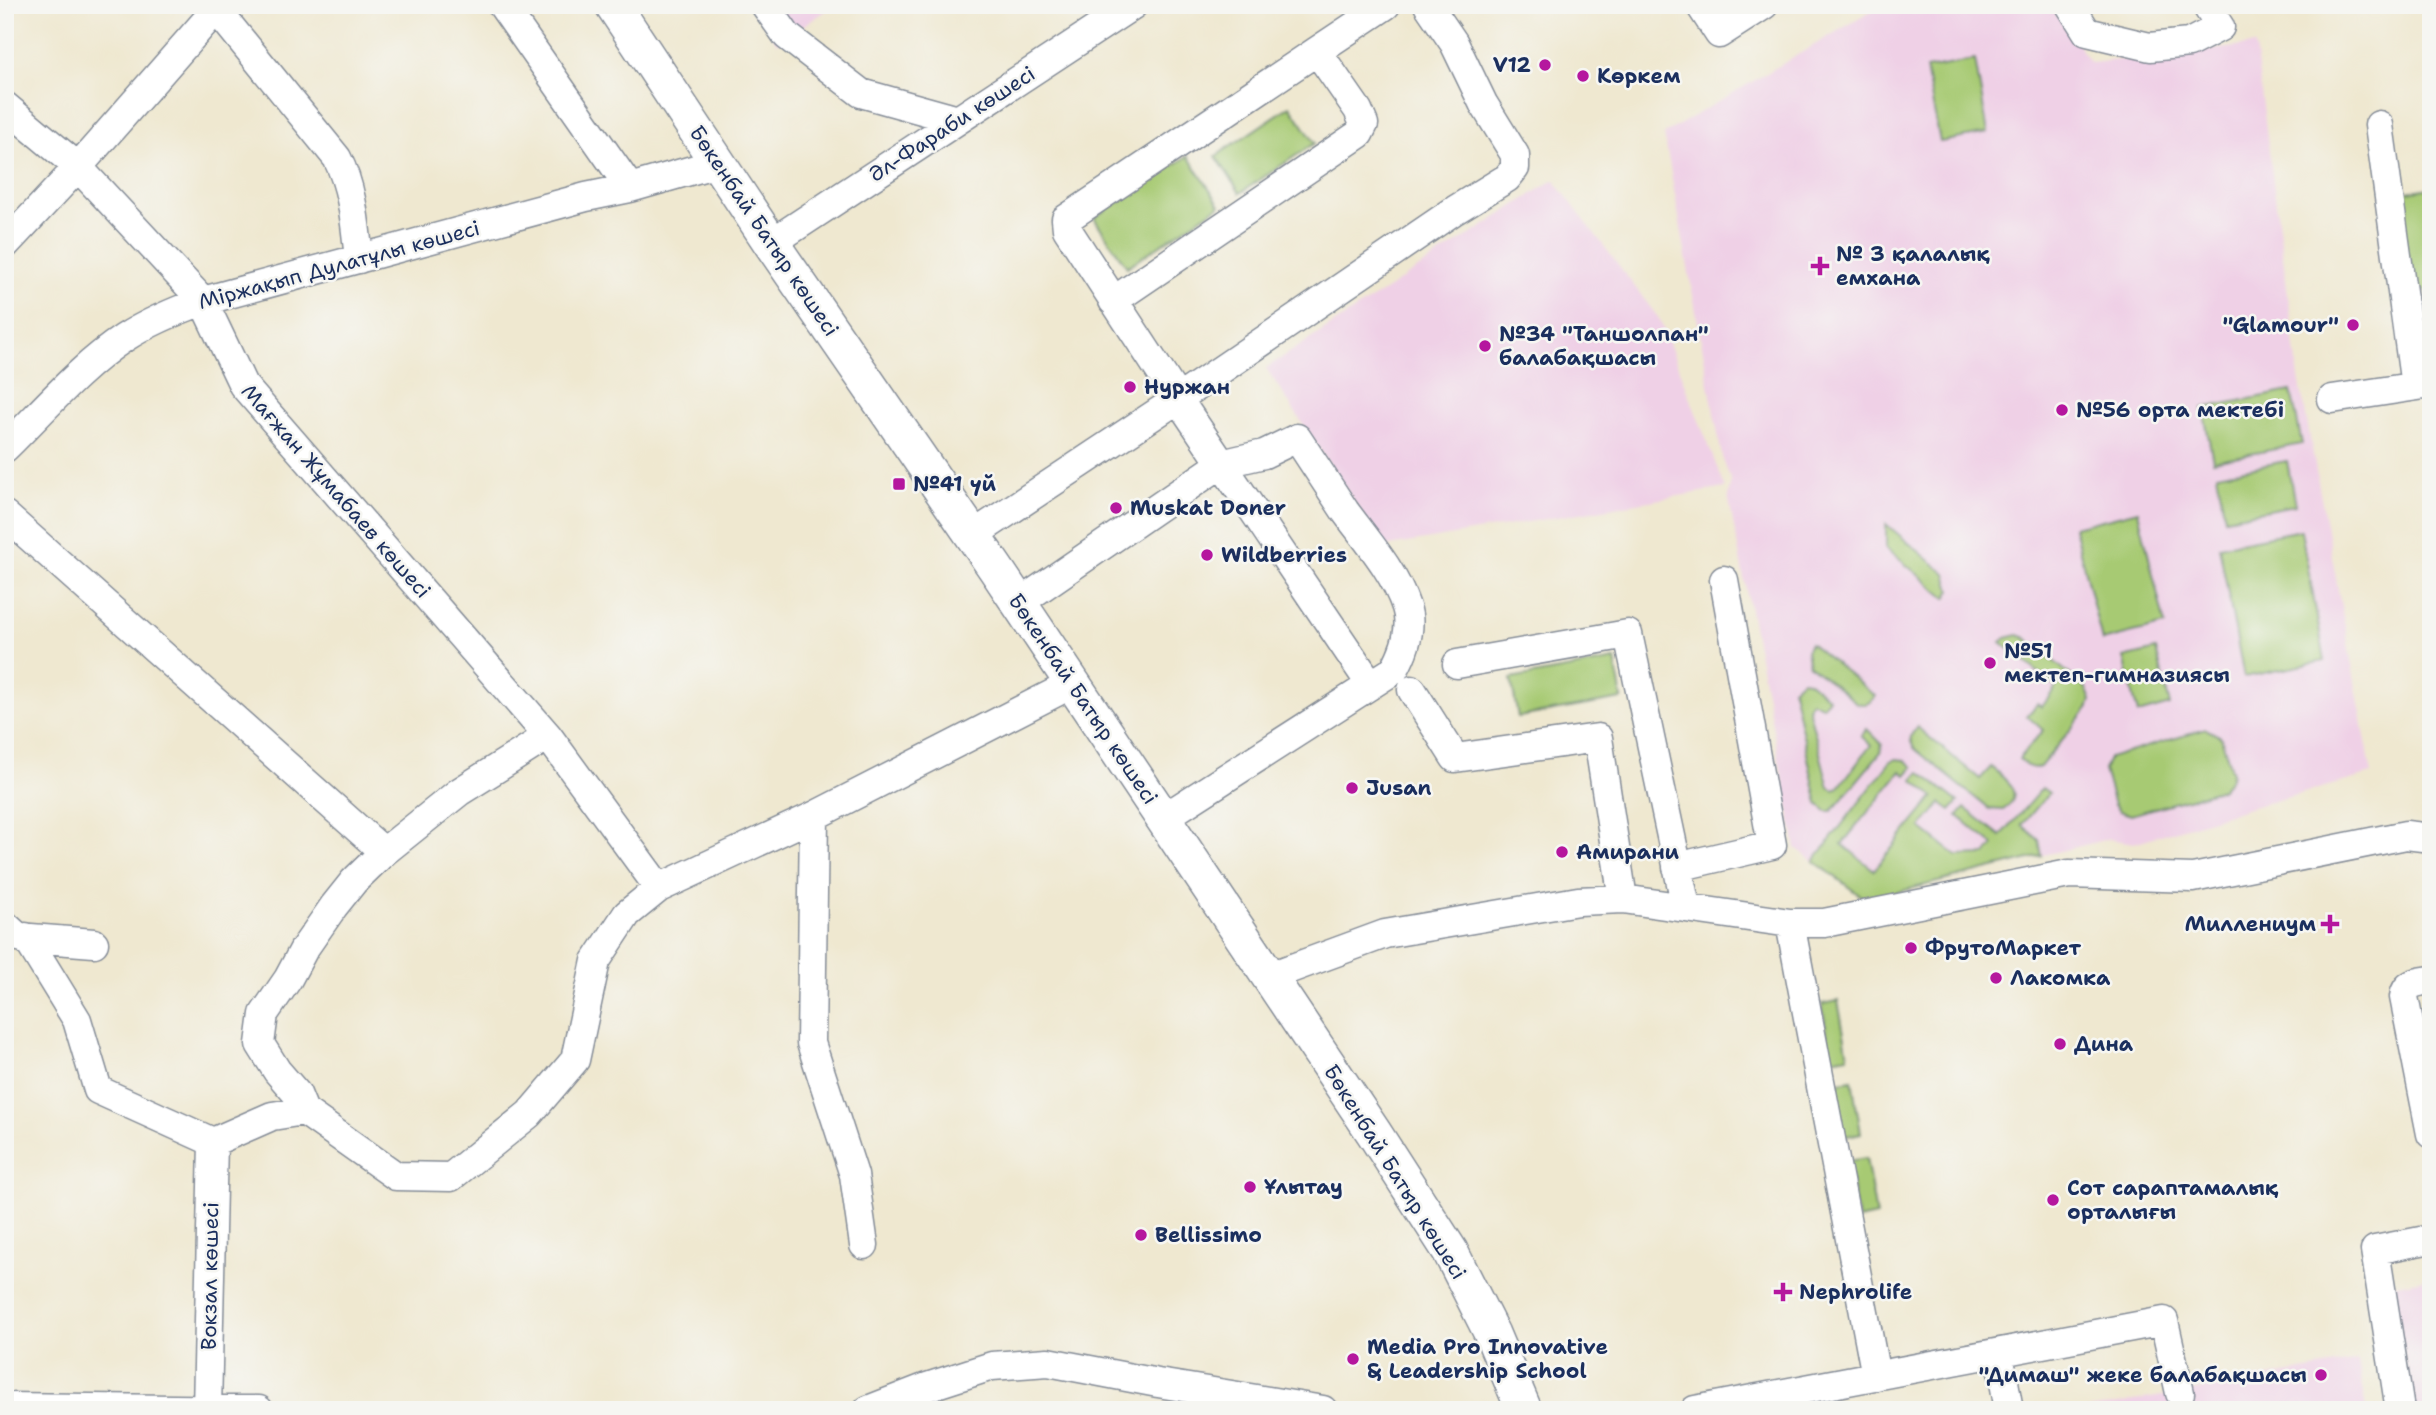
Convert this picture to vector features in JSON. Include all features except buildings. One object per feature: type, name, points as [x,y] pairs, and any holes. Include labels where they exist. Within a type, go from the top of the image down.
[{"type":"main road","name":"Бөкенбай Батыр көшесі","points":[[613,5],[717,163],[973,535],[1374,1133],[1450,1251],[1492,1334],[1524,1410]]},
{"type":"street","points":[[502,5],[630,188]]},
{"type":"street","points":[[765,5],[787,36],[861,93],[958,120]]},
{"type":"street","name":"Әл-Фараби көшесі","points":[[771,243],[1133,5]]},
{"type":"street","points":[[1371,685],[1112,301],[1067,229],[1066,219],[1386,5]]},
{"type":"street","points":[[973,535],[1507,178],[1515,168],[1515,155],[1483,103],[1454,43],[1428,5]]},
{"type":"street","points":[[1700,5],[1719,34],[1764,5]]},
{"type":"street","points":[[2070,5],[2087,32],[2150,47],[2189,43],[2220,27],[2206,5]]},
{"type":"street","points":[[5,245],[78,167],[218,7],[337,158],[350,192],[359,259]]},
{"type":"street","points":[[1112,301],[1359,134],[1364,124],[1357,110],[1317,51]]},
{"type":"street","name":"Мағжан Жұмабаев көшесі","points":[[5,106],[78,167],[202,300],[243,385],[548,736],[659,888]]},
{"type":"street","points":[[2332,399],[2423,385],[2379,125]]},
{"type":"street","name":"Міржақып Дулатұлы көшесі","points":[[5,448],[84,370],[123,338],[161,317],[202,300],[717,163]]},
{"type":"street","points":[[1019,603],[1221,464],[1264,454],[1297,438],[1386,567],[1407,609],[1407,636],[1403,653],[1394,670],[1162,819]]},
{"type":"street","points":[[5,515],[384,852]]},
{"type":"street","points":[[1677,867],[1772,845],[1724,580]]},
{"type":"street","points":[[1457,664],[1628,634],[1686,907]]},
{"type":"street","points":[[548,736],[459,792],[384,852],[354,881],[304,949],[264,1014],[260,1044],[276,1070],[297,1094],[304,1111],[396,1176],[451,1177],[529,1114],[575,1060],[596,961],[627,914],[659,888],[814,816],[1072,684]]},
{"type":"street","points":[[1412,690],[1455,758],[1598,738],[1623,899]]},
{"type":"street","points":[[814,816],[811,1043],[854,1175],[864,1245]]},
{"type":"street","points":[[1268,977],[1385,934],[1578,901],[1623,899],[1790,923],[1824,923],[2069,874],[2193,878],[2406,835],[2431,838]]},
{"type":"street","points":[[1790,923],[1876,1376]]},
{"type":"street","points":[[16,931],[78,1020],[98,1090],[213,1142],[272,1116],[304,1111]]},
{"type":"street","points":[[16,931],[94,943]]},
{"type":"street","points":[[2431,980],[2409,984],[2404,997],[2431,1134]]},
{"type":"street","name":"Вокзал көшесі","points":[[206,1409],[213,1142]]},
{"type":"street","points":[[2400,1410],[2375,1250],[2431,1239]]},
{"type":"street","points":[[1695,1410],[2165,1321],[2180,1393]]},
{"type":"street","points":[[1999,1354],[2008,1410]]},
{"type":"street","points":[[868,1410],[992,1366],[1048,1362],[1322,1410]]},
{"type":"street","points":[[5,1407],[259,1410]]},
{"type":"shaded area","points":[[753,5],[835,5],[777,43]]},
{"type":"shaded area","points":[[1882,5],[2050,5],[2091,63],[2255,45],[2299,378],[2372,774],[2134,843],[2108,839],[1866,900],[1796,848],[1728,496],[1731,481],[1722,457],[1664,134]]},
{"type":"shaded area","name":"№34 \"Таншолпан\" балабақшасы","points":[[1554,180],[1660,320],[1725,488],[1384,547],[1266,368]]},
{"type":"shaded area","points":[[2431,1278],[2431,1410],[2413,1410],[2391,1285]]},
{"type":"shaded area","name":"\"Димаш\" жеке балабақшасы","points":[[2358,1361],[2367,1410],[2084,1410]]},
{"type":"green space","points":[[1975,60],[1988,133],[1940,142],[1926,69]]},
{"type":"green space","points":[[1290,106],[1315,143],[1240,193],[1216,156]]},
{"type":"green space","points":[[1188,156],[1220,205],[1127,267],[1094,218]]},
{"type":"green space","points":[[2431,188],[2431,290],[2410,293],[2394,194]]},
{"type":"green space","points":[[2291,391],[2302,444],[2213,461],[2203,408]]},
{"type":"green space","points":[[2287,461],[2295,505],[2225,518],[2217,474]]},
{"type":"green space","points":[[2138,511],[2165,625],[2102,641],[2074,527]]},
{"type":"green space","points":[[1886,524],[1946,574],[1951,590],[1946,598],[1886,548]]},
{"type":"green space","points":[[2301,530],[2325,661],[2244,677],[2219,546]]},
{"type":"green space","points":[[2018,635],[2026,638],[2086,688],[2091,700],[2089,707],[2037,768],[2019,759],[2043,730],[2027,716],[2037,704],[2042,707],[2056,687],[2001,642]]},
{"type":"green space","points":[[1810,643],[1875,696],[1872,700],[1866,704],[1857,703],[1809,665],[1806,651]]},
{"type":"green space","points":[[2156,650],[2170,705],[2138,714],[2124,658]]},
{"type":"green space","points":[[1615,660],[1622,699],[1518,717],[1511,679]]},
{"type":"green space","points":[[1802,680],[1808,681],[1829,698],[1822,706],[1811,701],[1808,708],[1829,787],[1834,790],[1839,787],[1871,745],[1861,736],[1867,729],[1882,744],[1880,753],[1832,811],[1827,811],[1818,804],[1793,688]]},
{"type":"green space","points":[[1917,727],[1980,779],[1991,767],[2011,787],[2013,798],[2010,804],[2003,810],[1989,809],[1915,749],[1911,738]]},
{"type":"green space","points":[[2206,729],[2221,737],[2232,773],[2222,789],[2131,815],[2119,811],[2114,805],[2104,770],[2109,758]]},
{"type":"green space","points":[[1905,760],[1913,767],[1906,775],[1901,771],[1842,844],[1874,870],[1934,797],[1913,780],[1920,772],[1958,802],[1951,810],[1941,803],[1921,828],[1957,856],[1986,855],[1994,845],[1958,816],[1965,808],[2001,836],[2042,788],[2049,793],[2022,825],[2039,840],[2042,856],[1866,900],[1814,861],[1891,761]]},
{"type":"green space","points":[[1838,1001],[1848,1056],[1831,1059],[1822,1004]]},
{"type":"green space","points":[[1852,1080],[1861,1133],[1843,1137],[1833,1083]]},
{"type":"green space","points":[[1866,1158],[1876,1216],[1858,1220],[1848,1161]]},
{"type":"place","name":"V12","points":[[1545,65]]},
{"type":"place","name":"Көркем","points":[[1583,76]]},
{"type":"place","name":"№ 3 қалалық емхана","points":[[1820,266]]},
{"type":"place","name":"\"Glamour\"","points":[[2353,325]]},
{"type":"place","name":"№34 \"Таншолпан\" балабақшасы","points":[[1485,346]]},
{"type":"place","name":"Нуржан","points":[[1130,387]]},
{"type":"place","name":"№56 орта мектебі","points":[[2062,410]]},
{"type":"place","name":"№41 үй","points":[[899,484]]},
{"type":"place","name":"Muskat Doner","points":[[1116,508]]},
{"type":"place","name":"Wildberries","points":[[1207,555]]},
{"type":"place","name":"№51 мектеп-гимназиясы","points":[[1990,663]]},
{"type":"place","name":"Jusan","points":[[1352,788]]},
{"type":"place","name":"Амирани","points":[[1562,852]]},
{"type":"place","name":"Миллениум","points":[[2330,924]]},
{"type":"place","name":"ФрутоМаркет","points":[[1911,948]]},
{"type":"place","name":"Лакомка","points":[[1996,978]]},
{"type":"place","name":"Дина","points":[[2060,1044]]},
{"type":"place","name":"Ұлытау","points":[[1250,1187]]},
{"type":"place","name":"Сот сараптамалық орталығы","points":[[2053,1200]]},
{"type":"place","name":"Bellissimo","points":[[1141,1235]]},
{"type":"place","name":"Nephrolife","points":[[1783,1292]]},
{"type":"place","name":"Media Pro Innovative & Leadership School","points":[[1353,1359]]},
{"type":"place","name":"\"Димаш\" жеке балабақшасы","points":[[2321,1375]]}]
